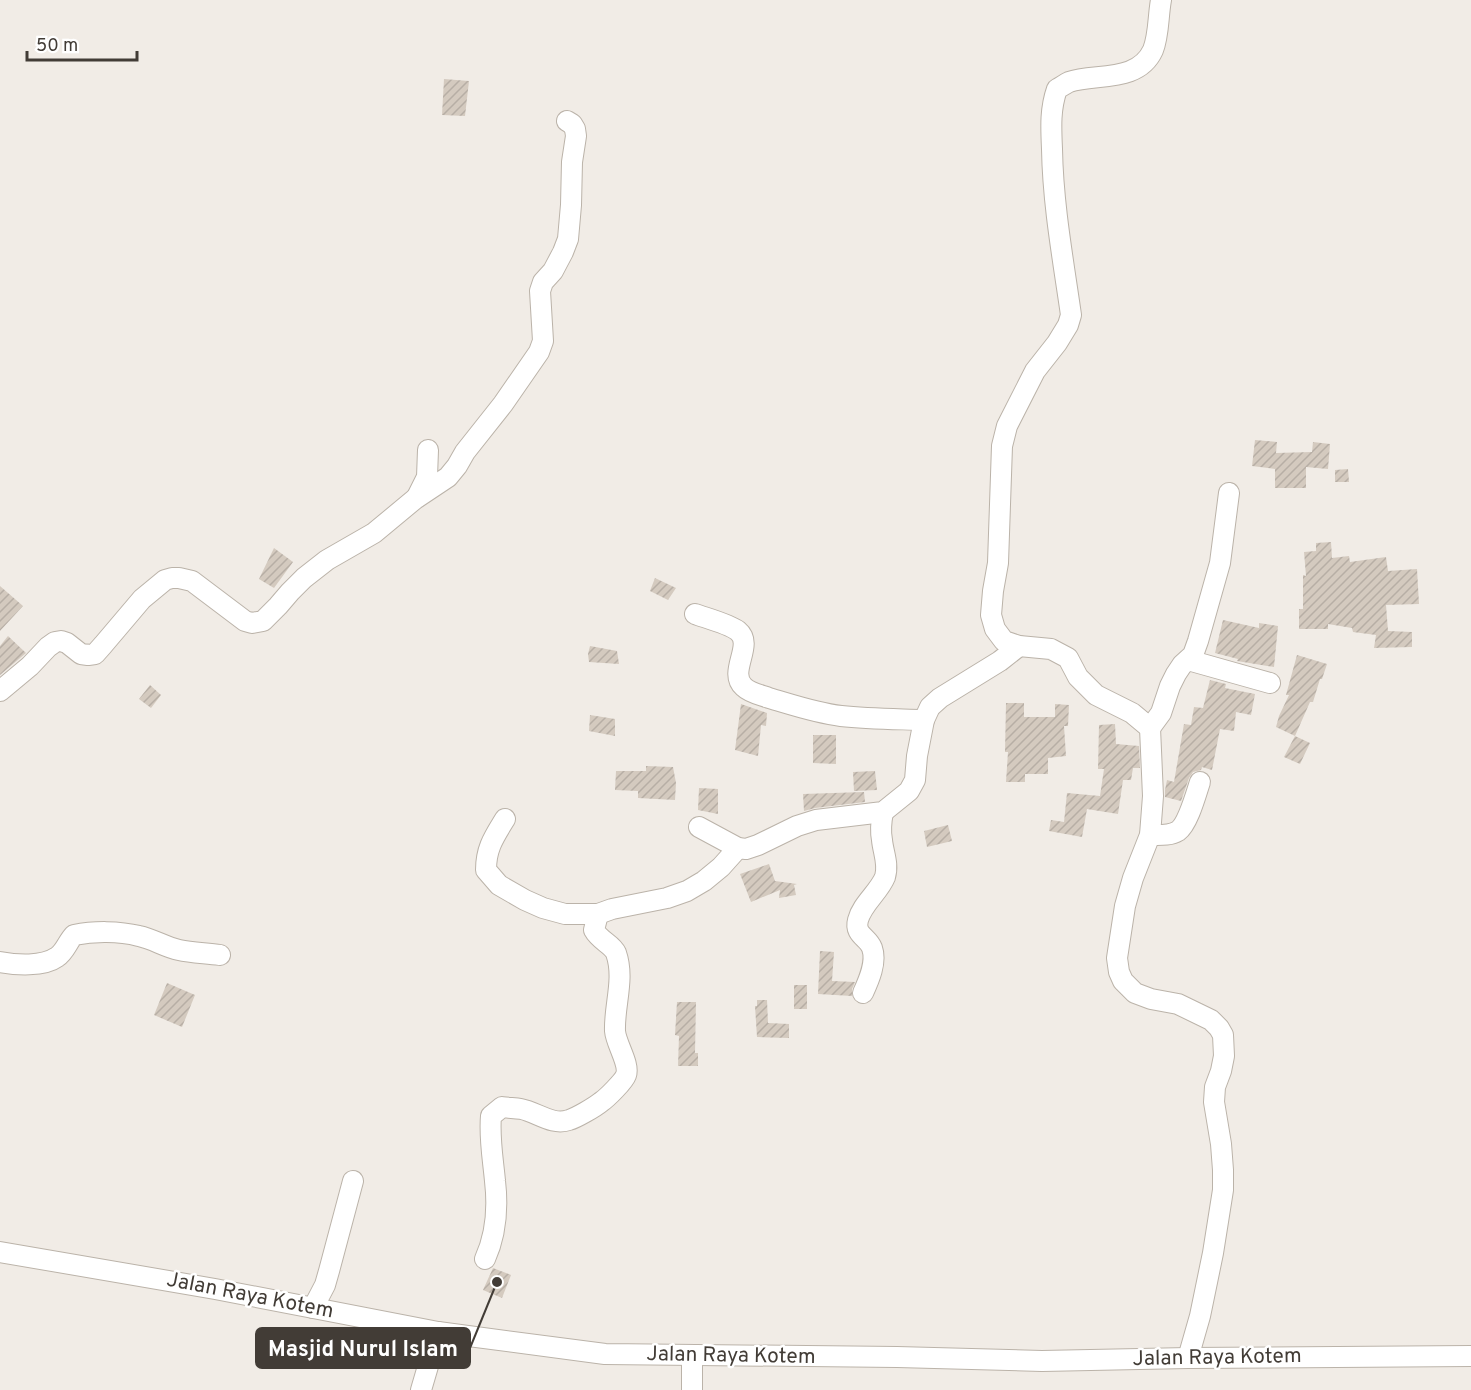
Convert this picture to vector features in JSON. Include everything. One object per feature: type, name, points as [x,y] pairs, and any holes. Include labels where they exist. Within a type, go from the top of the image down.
[{"type":"street","points":[[1150,728],[1132,713],[1096,695],[1078,677],[1068,658],[1051,649],[1019,646],[1004,641],[995,629],[991,615],[998,563],[1002,446],[1007,426],[1035,371],[1068,326],[1071,315],[1053,181],[1052,103],[1057,89],[1068,82],[1110,77],[1131,71],[1143,63],[1152,52],[1156,40],[1161,0]]},
{"type":"street","points":[[0,691],[55,642],[67,643],[81,654],[95,654],[142,598],[172,578],[192,581],[246,621],[252,623],[263,621],[304,578],[327,560],[374,533],[415,499],[448,477],[503,404],[539,352],[543,341],[540,291],[543,282],[553,271],[568,239],[572,162],[576,136],[572,124],[567,121]]},
{"type":"street","points":[[415,499],[427,477],[428,450]]},
{"type":"street","points":[[1188,1358],[1200,1316],[1213,1253],[1222,1190],[1221,1144],[1214,1102],[1215,1087],[1224,1056],[1223,1035],[1211,1020],[1178,1004],[1151,999],[1135,993],[1123,981],[1119,972],[1118,957],[1125,906],[1150,835],[1153,796],[1150,728],[1161,713],[1176,674],[1193,655],[1198,641],[1220,563],[1229,493]]},
{"type":"street","points":[[695,614],[736,630],[743,636],[744,646],[739,679],[743,687],[752,692],[802,708],[840,716],[924,720]]},
{"type":"street","points":[[699,827],[738,848],[746,849],[816,820],[883,812],[909,792],[915,780],[924,720],[930,707],[1019,646]]},
{"type":"street","points":[[1188,660],[1270,683]]},
{"type":"street","points":[[1150,835],[1170,834],[1178,831],[1184,824],[1200,782]]},
{"type":"street","points":[[863,993],[872,971],[872,949],[861,937],[857,921],[885,876],[886,859],[881,825],[883,812]]},
{"type":"street","points":[[505,819],[491,841],[486,857],[486,870],[499,885],[525,900],[565,914],[598,914],[687,891],[704,881],[738,848]]},
{"type":"street","points":[[485,1259],[496,1221],[491,1116],[502,1107],[539,1114],[555,1122],[568,1121],[602,1102],[626,1077],[627,1068],[616,1041],[615,1030],[620,989],[618,963],[612,947],[598,937],[594,930],[598,914]]},
{"type":"street","points":[[0,962],[15,965],[45,962],[56,957],[74,935],[82,933],[117,933],[140,936],[180,951],[220,955]]},
{"type":"street","points":[[313,1308],[329,1270],[353,1182]]},
{"type":"street","name":"Jalan Raya Kotem","points":[[0,1252],[438,1332],[605,1354],[1042,1361],[1471,1356]]},
{"type":"street","points":[[421,1390],[438,1332]]},
{"type":"street","points":[[692,1355],[692,1390]]},
{"type":"building","points":[[444,79],[469,81],[465,116],[442,115]]},
{"type":"building","points":[[1255,440],[1277,442],[1276,453],[1312,452],[1313,442],[1330,444],[1328,469],[1306,467],[1306,488],[1275,488],[1275,469],[1252,466]]},
{"type":"building","points":[[1348,469],[1349,482],[1335,482],[1335,470]]},
{"type":"building","points":[[1331,542],[1332,558],[1349,556],[1350,562],[1386,557],[1388,571],[1417,569],[1419,604],[1386,605],[1388,631],[1412,632],[1412,647],[1374,648],[1376,635],[1353,632],[1352,628],[1328,624],[1328,629],[1299,629],[1299,609],[1303,609],[1303,575],[1306,576],[1304,552],[1316,551],[1316,543]]},
{"type":"building","points":[[274,548],[293,562],[274,588],[259,579]]},
{"type":"building","points":[[655,578],[676,588],[668,600],[650,591]]},
{"type":"building","points":[[0,586],[23,606],[0,631]]},
{"type":"building","points":[[1223,620],[1259,628],[1259,623],[1278,626],[1274,667],[1237,661],[1238,659],[1215,653]]},
{"type":"building","points":[[8,636],[26,653],[0,675],[0,646]]},
{"type":"building","points":[[590,646],[617,651],[619,664],[589,662]]},
{"type":"building","points":[[1297,655],[1327,664],[1313,702],[1310,702],[1295,736],[1276,727],[1289,695],[1286,695]]},
{"type":"building","points":[[1210,680],[1226,684],[1225,688],[1255,694],[1251,715],[1236,712],[1234,731],[1220,729],[1212,770],[1202,767],[1201,770],[1193,772],[1181,801],[1165,797],[1167,780],[1174,782],[1184,724],[1191,725],[1194,707],[1203,708]]},
{"type":"building","points":[[150,685],[161,695],[151,708],[139,699]]},
{"type":"building","points":[[1006,703],[1024,703],[1024,717],[1055,717],[1055,704],[1069,705],[1068,726],[1064,726],[1066,756],[1048,758],[1048,774],[1025,774],[1025,782],[1006,782],[1008,752],[1005,752]]},
{"type":"building","points":[[741,704],[767,713],[766,726],[761,725],[758,756],[735,750]]},
{"type":"building","points":[[590,715],[615,719],[615,736],[589,731]]},
{"type":"building","points":[[1115,724],[1116,744],[1139,746],[1140,768],[1133,768],[1131,780],[1123,780],[1118,814],[1087,809],[1082,837],[1049,831],[1051,820],[1064,822],[1067,793],[1100,796],[1104,769],[1098,769],[1099,725]]},
{"type":"building","points":[[813,735],[836,735],[836,764],[813,763]]},
{"type":"building","points":[[1295,736],[1310,743],[1300,764],[1284,757]]},
{"type":"building","points":[[646,766],[673,767],[676,783],[675,800],[638,798],[638,791],[615,790],[616,771],[646,771]]},
{"type":"building","points":[[875,771],[877,790],[854,791],[853,772]]},
{"type":"building","points":[[699,788],[718,789],[718,814],[698,810]]},
{"type":"building","points":[[864,792],[865,802],[804,811],[803,794]]},
{"type":"building","points":[[948,825],[952,841],[927,847],[924,831]]},
{"type":"building","points":[[769,864],[775,881],[797,884],[794,885],[796,895],[779,898],[780,890],[751,902],[740,874]]},
{"type":"building","points":[[820,951],[834,952],[832,981],[855,982],[852,996],[818,994]]},
{"type":"building","points":[[167,983],[195,995],[182,1027],[154,1015]]},
{"type":"building","points":[[794,985],[807,985],[807,1009],[794,1009]]},
{"type":"building","points":[[757,1000],[767,1000],[768,1023],[789,1024],[789,1038],[757,1037],[755,1006],[757,1006]]},
{"type":"building","points":[[677,1002],[696,1002],[695,1053],[698,1053],[698,1066],[678,1066],[679,1036],[675,1035]]},
{"type":"building","points":[[493,1268],[511,1275],[502,1298],[483,1290]]},
{"type":"place","name":"Masjid Nurul Islam","points":[[497,1282]]}]
